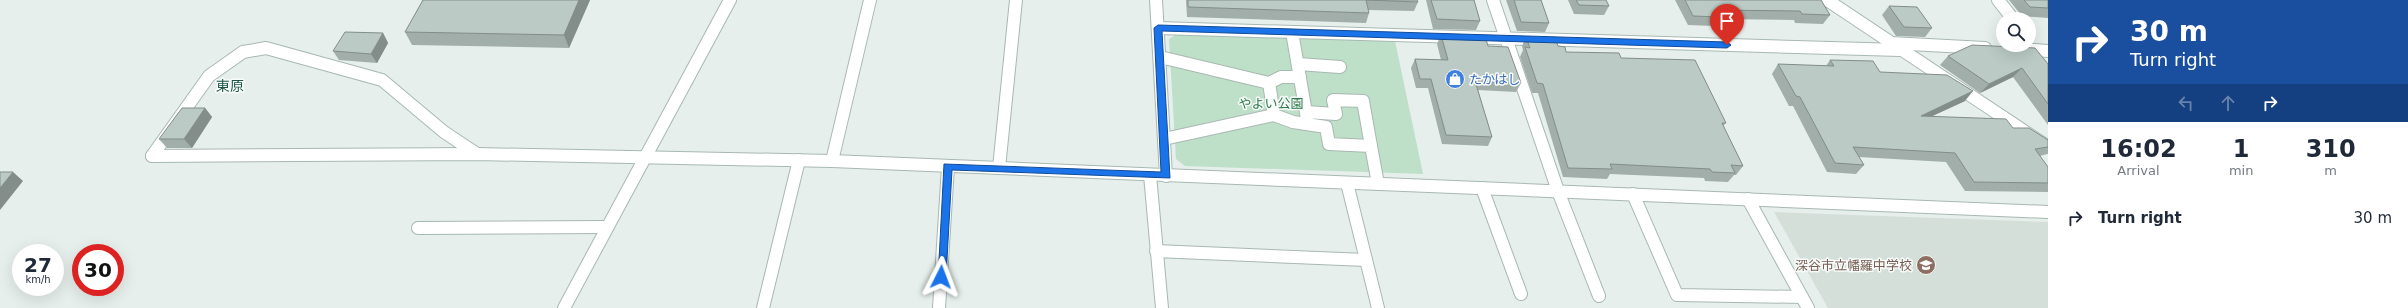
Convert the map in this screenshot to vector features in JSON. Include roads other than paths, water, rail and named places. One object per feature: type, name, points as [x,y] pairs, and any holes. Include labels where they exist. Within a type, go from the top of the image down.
[{"type":"street","points":[[564,308],[730,0]]},
{"type":"street","points":[[832,161],[870,0]]},
{"type":"street","points":[[999,168],[1016,0]]},
{"type":"street","points":[[1156,0],[1166,176]]},
{"type":"street","points":[[1493,0],[1558,191],[1599,296]]},
{"type":"street","points":[[1827,0],[1890,44],[2048,147]]},
{"type":"street","points":[[1998,0],[2007,12]]},
{"type":"street","points":[[1158,28],[1900,50]]},
{"type":"street","points":[[1292,32],[1307,118]]},
{"type":"street","points":[[1890,44],[2042,50]]},
{"type":"street","points":[[478,154],[444,132],[382,80],[266,48],[243,52],[209,76],[152,156],[478,154],[799,160],[2048,212]]},
{"type":"street","points":[[1160,57],[1269,83],[1281,77],[1300,78]]},
{"type":"street","points":[[1298,64],[1340,67]]},
{"type":"street","points":[[1269,83],[1274,115]]},
{"type":"street","points":[[1307,118],[1326,127],[1336,124],[1336,114],[1333,100],[1363,102],[1378,184]]},
{"type":"street","points":[[1164,139],[1274,115],[1285,122],[1336,114]]},
{"type":"street","points":[[1326,127],[1329,144],[1371,146]]},
{"type":"street","points":[[763,308],[799,160]]},
{"type":"street","points":[[939,308],[948,167]]},
{"type":"street","points":[[1150,175],[1162,308]]},
{"type":"street","points":[[1347,183],[1378,308]]},
{"type":"street","points":[[1482,188],[1521,294]]},
{"type":"street","points":[[1633,194],[1678,295],[1805,303]]},
{"type":"street","points":[[1748,199],[1805,303]]},
{"type":"street","points":[[418,228],[607,227]]},
{"type":"street","points":[[1156,251],[1366,260]]},
{"type":"place","name":"たかはし","points":[[1455,79]]},
{"type":"place","name":"深谷市立幡羅中学校","points":[[1926,265]]},
{"type":"district","name":"東原","points":[[230,86]]},
{"type":"park label","name":"やよい公園","points":[[1271,103]]}]
